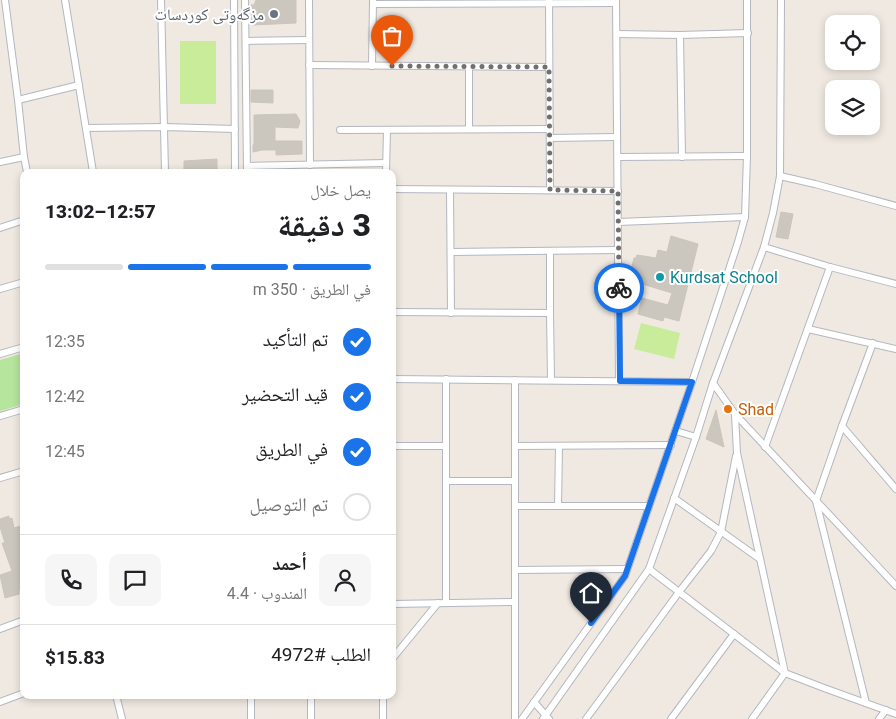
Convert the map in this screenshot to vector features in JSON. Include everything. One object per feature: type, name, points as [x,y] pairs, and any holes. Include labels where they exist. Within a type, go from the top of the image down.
[{"type":"street","points":[[5,0],[26,169]]},
{"type":"street","points":[[65,0],[93,169]]},
{"type":"street","points":[[161,0],[165,169]]},
{"type":"street","points":[[234,0],[235,169]]},
{"type":"street","points":[[245,0],[247,169],[310,165],[386,164]]},
{"type":"street","points":[[309,0],[310,165]]},
{"type":"street","points":[[522,719],[625,576],[676,431],[745,218],[747,0]]},
{"type":"street","points":[[534,702],[546,718],[649,569],[713,384],[764,247],[780,176],[781,0]]},
{"type":"street","points":[[372,66],[373,2],[616,2],[620,381]]},
{"type":"street","points":[[548,2],[550,190]]},
{"type":"street","points":[[617,34],[748,33]]},
{"type":"street","points":[[680,35],[682,157]]},
{"type":"street","points":[[246,41],[309,40]]},
{"type":"street","points":[[309,65],[549,67]]},
{"type":"street","points":[[469,67],[469,129]]},
{"type":"street","points":[[18,100],[79,85]]},
{"type":"street","points":[[86,128],[235,129]]},
{"type":"street","points":[[340,130],[550,129]]},
{"type":"street","points":[[386,169],[387,130]]},
{"type":"street","points":[[550,138],[617,137]]},
{"type":"street","points":[[618,157],[747,156]]},
{"type":"street","points":[[0,162],[24,157]]},
{"type":"street","points":[[780,176],[896,206]]},
{"type":"street","points":[[396,189],[618,191]]},
{"type":"street","points":[[450,190],[451,313]]},
{"type":"street","points":[[618,222],[745,218]]},
{"type":"street","points":[[0,228],[20,221]]},
{"type":"street","points":[[764,247],[896,284]]},
{"type":"street","points":[[451,252],[618,250]]},
{"type":"street","points":[[550,251],[551,380]]},
{"type":"street","points":[[765,447],[830,267]]},
{"type":"street","points":[[0,289],[20,283]]},
{"type":"street","points":[[396,312],[550,313]]},
{"type":"street","points":[[808,329],[896,349]]},
{"type":"street","points":[[866,703],[816,501],[873,343]]},
{"type":"street","points":[[0,354],[20,348]]},
{"type":"street","points":[[396,379],[692,382]]},
{"type":"street","points":[[446,379],[446,603]]},
{"type":"street","points":[[515,380],[515,719]]},
{"type":"street","points":[[713,384],[735,414],[896,586]]},
{"type":"street","points":[[0,416],[20,410]]},
{"type":"street","points":[[735,414],[737,452],[785,673],[752,719]]},
{"type":"street","points":[[842,426],[896,489]]},
{"type":"street","points":[[676,431],[696,437]]},
{"type":"street","points":[[515,446],[670,445]]},
{"type":"street","points":[[396,446],[446,446]]},
{"type":"street","points":[[558,506],[559,446]]},
{"type":"street","points":[[586,719],[711,551],[721,532],[737,452]]},
{"type":"street","points":[[0,478],[20,470]]},
{"type":"street","points":[[446,481],[515,482]]},
{"type":"street","points":[[674,498],[760,559]]},
{"type":"street","points":[[515,506],[649,506]]},
{"type":"street","points":[[515,570],[627,569]]},
{"type":"street","points":[[649,569],[785,673],[896,714]]},
{"type":"street","points":[[396,604],[515,602]]},
{"type":"street","points":[[396,654],[438,603]]},
{"type":"street","points":[[0,629],[20,622]]},
{"type":"street","points":[[671,719],[734,634]]},
{"type":"street","points":[[0,702],[20,694]]},
{"type":"street","points":[[117,699],[122,719]]},
{"type":"street","points":[[251,699],[251,719]]},
{"type":"street","points":[[311,699],[311,719]]},
{"type":"street","points":[[383,699],[383,719]]},
{"type":"street","points":[[879,719],[886,710]]},
{"type":"green space","points":[[180,41],[216,41],[216,104],[180,104]]},
{"type":"green space","points":[[641,323],[680,333],[674,359],[634,349]]},
{"type":"green space","points":[[20,354],[20,405],[0,411],[0,360]]},
{"type":"building","name":"مزگەوتی كوردسات","points":[[256,0],[296,0],[296,23],[252,25],[251,5],[254,5]]},
{"type":"building","points":[[251,90],[273,90],[273,103],[251,102]]},
{"type":"building","points":[[296,114],[300,121],[298,128],[275,127],[275,141],[302,141],[302,154],[276,155],[276,150],[253,152],[254,115]]},
{"type":"building","points":[[217,159],[217,169],[184,169],[184,161]]},
{"type":"building","points":[[781,212],[793,214],[788,239],[776,237]]},
{"type":"building","name":"Kurdsat School","points":[[671,236],[698,244],[679,321],[664,317],[663,321],[638,314],[642,298],[668,305],[672,293],[639,283],[636,294],[628,292],[630,283],[628,282],[634,258],[637,255],[656,258],[658,250],[667,252]]},
{"type":"building","points":[[716,410],[724,447],[706,439]]},
{"type":"building","points":[[9,516],[9,519],[12,518],[14,528],[20,526],[20,590],[19,594],[5,598],[0,575],[12,571],[2,543],[5,543],[0,527],[0,519]]},
{"type":"way so far","points":[[392,66],[549,67],[550,190],[618,191],[619,288]]},
{"type":"place","name":"مزگەوتی كوردسات","points":[[274,14]]},
{"type":"place","name":"Kurdsat School","points":[[660,277]]},
{"type":"place","name":"Shad","points":[[728,409]]},
{"type":"route","points":[[591,623],[625,576],[692,382],[620,381],[619,288]]}]
